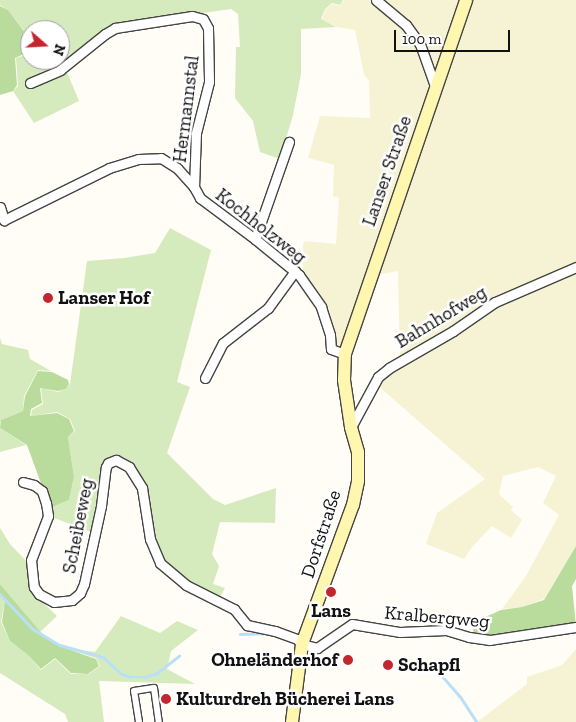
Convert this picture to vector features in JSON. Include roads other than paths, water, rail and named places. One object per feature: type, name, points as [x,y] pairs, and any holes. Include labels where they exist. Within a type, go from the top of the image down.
[{"type":"main road","name":"Lanser Straße","points":[[345,354],[466,0]]},
{"type":"main road","name":"Dorfstraße","points":[[292,722],[302,644],[352,505],[359,466],[344,380],[345,354]]},
{"type":"street","points":[[376,0],[406,25],[420,44],[436,89]]},
{"type":"street","name":"Hermannstal","points":[[30,83],[60,70],[115,28],[192,16],[203,19],[208,28],[209,82],[196,133],[194,187]]},
{"type":"street","points":[[255,239],[289,142]]},
{"type":"street","name":"Kochholzweg","points":[[0,207],[4,220],[93,175],[144,158],[156,157],[166,160],[194,187],[200,198],[295,271],[321,307],[330,335],[330,349],[345,354]]},
{"type":"street","name":"Bahnhofweg","points":[[351,427],[378,377],[389,368],[448,334],[499,300],[576,268]]},
{"type":"street","points":[[205,378],[223,343],[268,308],[295,271]]},
{"type":"street","name":"Scheibeweg","points":[[23,482],[34,485],[42,491],[46,503],[48,516],[31,560],[34,587],[47,599],[62,602],[72,600],[80,593],[90,559],[106,467],[110,462],[119,460],[129,467],[142,488],[150,538],[160,563],[186,585],[234,609],[247,625],[275,631],[297,639],[302,644]]},
{"type":"street","name":"Kralbergweg","points":[[302,644],[317,648],[352,624],[400,632],[446,630],[490,640],[576,626]]},
{"type":"street","points":[[139,722],[134,691],[154,688],[159,722]]},
{"type":"waterway","points":[[0,594],[33,629],[60,645],[103,657],[122,674],[131,677],[145,677],[157,673],[179,656]]},
{"type":"waterway","points":[[240,634],[263,633]]},
{"type":"waterway","points":[[438,671],[460,696],[477,722]]},
{"type":"place","name":"Lanser Hof","points":[[48,298]]},
{"type":"place","name":"Lans","points":[[331,592]]},
{"type":"place","name":"Ohneländerhof","points":[[348,660]]},
{"type":"place","name":"Schapfl","points":[[388,665]]},
{"type":"place","name":"Kulturdreh Bücherei Lans","points":[[166,699]]}]
